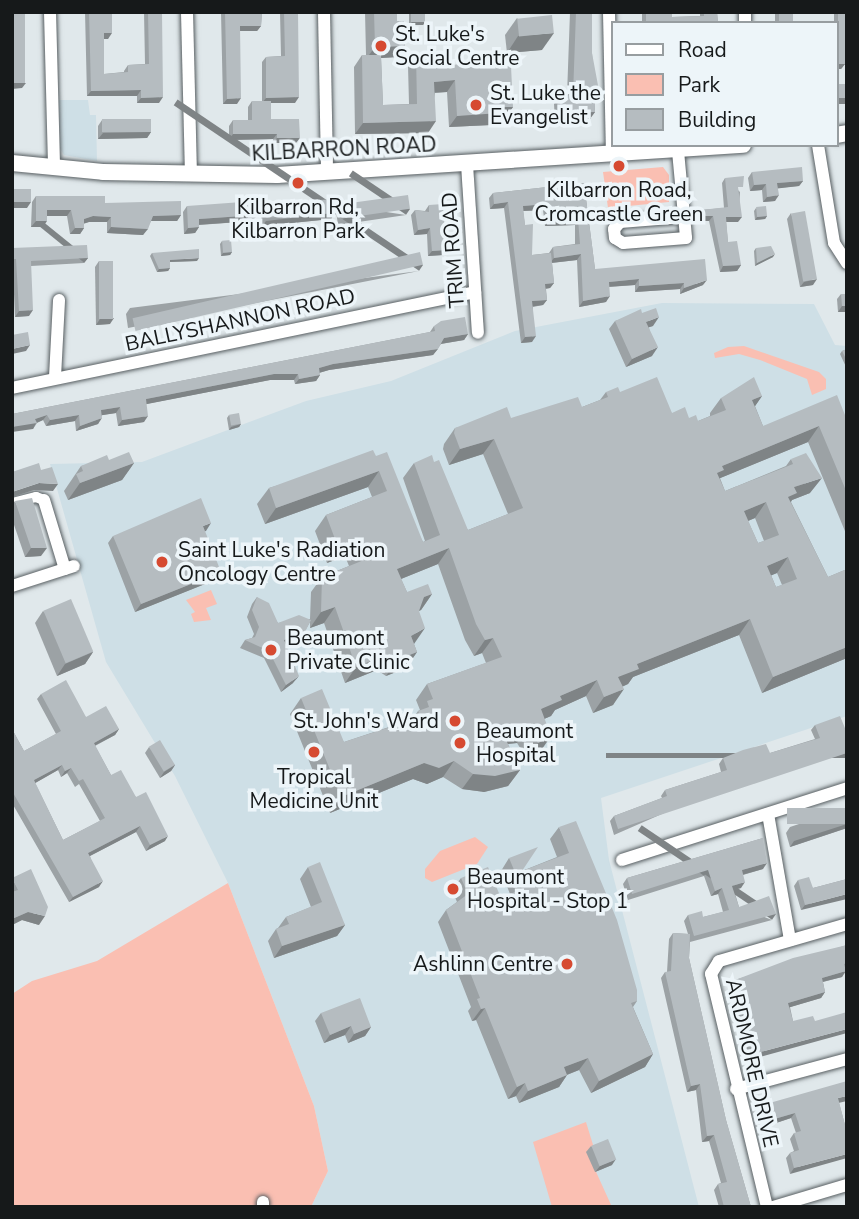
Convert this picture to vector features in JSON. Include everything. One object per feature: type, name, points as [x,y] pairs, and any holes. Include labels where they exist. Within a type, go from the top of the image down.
[{"type":"street","points":[[50,12],[54,168]]},
{"type":"street","points":[[187,12],[191,174]]},
{"type":"street","points":[[324,12],[327,173]]},
{"type":"street","points":[[609,12],[610,60]]},
{"type":"street","points":[[612,147],[612,155]]},
{"type":"street","name":"KILBARRON ROAD","points":[[12,163],[54,168],[191,174],[327,173],[721,147]]},
{"type":"street","points":[[818,147],[834,243],[847,263]]},
{"type":"street","points":[[678,151],[686,238],[623,243],[615,238],[614,229],[620,222],[683,217]]},
{"type":"street","name":"TRIM ROAD","points":[[467,164],[478,333]]},
{"type":"street","name":"BALLYSHANNON ROAD","points":[[12,388],[475,292]]},
{"type":"street","points":[[55,377],[59,300]]},
{"type":"street","points":[[12,503],[36,497],[44,500],[70,568],[12,586]]},
{"type":"street","points":[[622,860],[847,788]]},
{"type":"street","points":[[768,814],[790,940]]},
{"type":"street","name":"ARDMORE DRIVE","points":[[767,1207],[736,1090],[711,974],[719,961],[847,924]]},
{"type":"street","points":[[736,1090],[847,1059]]},
{"type":"street","points":[[773,1207],[847,1185]]},
{"type":"shaded area","points":[[59,100],[88,100],[90,115],[96,115],[97,161],[64,155],[60,148]]},
{"type":"shaded area","name":"Beaumont Hospital","points":[[662,303],[814,304],[835,345],[847,346],[847,716],[601,798],[609,860],[699,1207],[311,1207],[328,1171],[314,1106],[228,883],[175,776],[106,662],[50,464],[142,462],[306,401],[391,381],[515,331]]},
{"type":"green space","points":[[663,167],[669,175],[669,202],[608,208],[603,172]]},
{"type":"green space","points":[[744,346],[819,372],[826,379],[826,389],[812,395],[807,379],[739,354],[715,358],[714,353],[728,347]]},
{"type":"green space","points":[[211,590],[217,604],[206,608],[211,620],[194,622],[191,614],[195,612],[186,600]]},
{"type":"green space","points":[[475,837],[488,847],[477,864],[432,882],[425,878],[425,869],[440,851]]},
{"type":"green space","points":[[228,883],[314,1106],[328,1171],[311,1207],[12,1207],[12,994],[32,981],[97,961]]},
{"type":"green space","points":[[586,1122],[594,1148],[587,1152],[612,1207],[552,1207],[533,1142]]},
{"type":"building","points":[[12,12],[25,12],[25,83],[12,83]]},
{"type":"building","points":[[89,12],[112,12],[112,33],[104,33],[104,74],[128,72],[128,65],[149,64],[148,12],[162,12],[163,97],[141,98],[141,90],[91,91]]},
{"type":"building","points":[[225,12],[262,12],[261,26],[240,26],[241,98],[227,99]]},
{"type":"building","points":[[284,12],[298,12],[299,97],[266,98],[266,57],[285,56]]},
{"type":"building","points":[[374,12],[397,12],[397,21],[404,21],[405,46],[375,47]]},
{"type":"building","points":[[411,12],[425,12],[425,22],[411,22]]},
{"type":"building","points":[[576,12],[592,12],[592,53],[600,96],[594,96],[595,112],[560,113],[560,96],[573,95]]},
{"type":"building","points":[[646,12],[672,12],[672,17],[704,16],[704,12],[717,12],[718,21],[646,21]]},
{"type":"building","points":[[779,12],[793,12],[793,21],[779,21]]},
{"type":"building","points":[[838,12],[847,12],[845,64],[838,64]]},
{"type":"building","points":[[552,15],[554,33],[519,37],[517,19]]},
{"type":"building","points":[[433,54],[434,66],[495,62],[495,67],[511,66],[513,107],[499,107],[500,113],[457,116],[455,80],[434,82],[436,121],[363,123],[362,55],[381,55],[383,105],[417,104],[416,55]]},
{"type":"building","points":[[838,84],[847,84],[847,98],[838,98]]},
{"type":"building","points":[[252,101],[271,101],[271,119],[299,119],[300,138],[277,138],[277,134],[233,134],[233,120],[252,120]]},
{"type":"building","points":[[102,119],[151,119],[151,132],[102,132]]},
{"type":"building","points":[[802,167],[803,181],[777,183],[779,195],[767,197],[766,184],[754,185],[752,172]]},
{"type":"building","points":[[744,176],[743,187],[738,187],[742,217],[726,217],[728,242],[737,241],[741,265],[723,266],[713,216],[701,216],[701,210],[728,207],[725,178]]},
{"type":"building","points":[[584,183],[595,269],[705,259],[707,280],[684,288],[684,283],[639,286],[639,279],[609,282],[610,296],[583,301],[581,254],[554,258],[553,247],[580,244],[578,219],[549,221],[547,204],[523,206],[525,225],[533,224],[532,255],[551,253],[554,283],[545,284],[547,300],[532,301],[536,336],[525,337],[508,202],[494,204],[493,193]]},
{"type":"building","points":[[12,189],[31,189],[31,202],[12,202]]},
{"type":"building","points":[[408,195],[410,209],[342,218],[340,205]]},
{"type":"building","points":[[36,196],[105,196],[105,203],[181,201],[181,215],[153,216],[148,229],[111,227],[111,217],[93,216],[84,219],[84,228],[75,228],[71,210],[47,210],[47,221],[36,221]]},
{"type":"building","points":[[334,199],[335,213],[266,218],[265,204]]},
{"type":"building","points":[[256,201],[257,215],[199,219],[199,227],[188,228],[187,206]]},
{"type":"building","points":[[443,204],[446,250],[432,251],[430,228],[418,230],[415,210],[429,212],[429,205]]},
{"type":"building","points":[[766,206],[767,216],[757,217],[756,207]]},
{"type":"building","points":[[805,211],[817,279],[803,281],[791,213]]},
{"type":"building","points":[[231,240],[232,252],[223,253],[222,241]]},
{"type":"building","points":[[87,245],[88,258],[31,261],[33,310],[19,311],[16,259],[12,259],[12,248]]},
{"type":"building","points":[[771,246],[775,254],[757,263],[756,248]]},
{"type":"building","points":[[199,249],[199,258],[170,260],[170,268],[159,269],[152,253]]},
{"type":"building","points":[[420,252],[423,265],[135,331],[133,318]]},
{"type":"building","points":[[99,261],[113,261],[113,319],[99,319]]},
{"type":"building","points":[[841,294],[847,294],[847,306],[842,306]]},
{"type":"building","points":[[656,308],[659,317],[646,322],[658,347],[632,359],[615,321],[641,309],[642,313]]},
{"type":"building","points":[[465,317],[468,334],[444,338],[438,349],[333,364],[319,368],[320,375],[299,379],[298,374],[274,374],[146,399],[148,416],[122,420],[120,407],[101,410],[102,418],[80,426],[79,415],[50,420],[47,415],[35,419],[37,423],[12,427],[12,414],[435,331],[434,326],[441,321]]},
{"type":"building","points":[[28,332],[30,345],[12,349],[12,335]]},
{"type":"building","points":[[657,377],[672,413],[685,407],[689,418],[696,415],[698,421],[726,410],[721,398],[754,377],[762,396],[752,400],[763,426],[837,395],[847,420],[847,493],[819,426],[722,466],[724,470],[717,473],[725,491],[793,464],[791,459],[806,453],[822,478],[794,487],[797,493],[788,497],[828,577],[847,569],[847,647],[773,677],[750,619],[637,664],[639,669],[618,677],[624,689],[604,697],[597,680],[560,696],[562,700],[541,709],[551,736],[547,739],[538,743],[528,727],[508,729],[507,742],[520,770],[495,776],[473,774],[454,761],[439,768],[424,763],[341,797],[301,698],[322,689],[344,742],[421,717],[418,711],[429,707],[427,701],[433,699],[427,684],[502,657],[493,638],[485,640],[476,624],[449,548],[397,569],[407,592],[428,584],[432,594],[424,597],[419,611],[425,628],[411,636],[417,652],[397,660],[388,654],[356,667],[335,607],[321,612],[322,577],[364,560],[356,540],[338,547],[326,515],[387,491],[379,471],[276,508],[269,488],[373,450],[376,456],[387,452],[423,542],[440,535],[414,463],[432,455],[434,462],[439,460],[468,530],[523,508],[494,439],[460,449],[454,433],[455,428],[507,407],[511,418],[578,397],[582,407],[608,397],[606,392],[618,387],[620,392]],"holes":[[[766,502],[779,535],[758,543],[744,511]],[[788,557],[797,579],[776,587],[767,566]]]},
{"type":"building","points":[[239,413],[241,424],[231,426],[229,415]]},
{"type":"building","points":[[129,452],[134,463],[80,483],[76,474],[83,471],[81,466],[107,455],[109,460]]},
{"type":"building","points":[[39,463],[41,470],[52,467],[58,484],[39,483],[12,492],[12,472]]},
{"type":"building","points":[[32,498],[47,548],[31,548],[15,501]]},
{"type":"building","name":"Saint Luke's Radiation Oncology Centre","points":[[201,498],[211,523],[203,526],[221,572],[141,604],[113,536]]},
{"type":"building","points":[[257,597],[269,603],[278,623],[299,615],[311,620],[305,632],[284,640],[299,676],[286,685],[269,651],[245,640],[255,637],[259,627],[252,610]]},
{"type":"building","points":[[71,599],[93,651],[66,663],[43,611]]},
{"type":"building","points":[[66,680],[86,717],[106,706],[119,729],[94,743],[111,775],[121,770],[136,797],[146,792],[168,836],[150,845],[140,826],[88,853],[103,881],[73,897],[12,791],[12,729],[24,751],[61,731],[41,694]],"holes":[[[62,765],[65,771],[71,768],[79,781],[83,779],[105,818],[63,840],[34,780]]]},
{"type":"building","points":[[840,716],[847,733],[847,753],[618,829],[614,816],[667,796],[665,790],[727,770],[723,758],[766,744],[770,753],[820,738],[815,725]]},
{"type":"building","points":[[160,740],[175,765],[164,772],[149,747]]},
{"type":"building","points":[[787,808],[847,808],[847,824],[787,824]]},
{"type":"building","points":[[576,821],[617,920],[637,990],[637,1001],[631,1003],[653,1054],[599,1081],[588,1058],[564,1067],[567,1075],[528,1091],[525,1083],[517,1087],[485,1008],[481,1009],[477,999],[480,998],[446,910],[468,894],[461,878],[488,867],[501,898],[522,889],[509,858],[538,847],[522,871],[569,853],[559,827]]},
{"type":"building","points":[[763,838],[767,863],[742,870],[745,882],[732,886],[739,907],[769,896],[776,914],[694,936],[688,915],[702,911],[703,917],[729,910],[722,888],[715,891],[708,870],[632,894],[627,878]]},
{"type":"building","points":[[320,862],[345,925],[282,946],[276,929],[289,924],[286,917],[322,902],[308,867]]},
{"type":"building","points":[[31,869],[48,907],[45,916],[28,912],[12,919],[12,892],[18,890],[12,878]]},
{"type":"building","points":[[809,877],[813,888],[847,879],[847,894],[805,905],[798,880]]},
{"type":"building","points":[[673,933],[690,934],[689,958],[726,1120],[751,1207],[724,1207],[718,1184],[727,1182],[714,1135],[707,1136],[700,1084],[691,1086],[665,972],[671,971]]},
{"type":"building","points":[[847,945],[847,963],[844,964],[846,971],[822,978],[825,992],[788,1003],[793,1021],[813,1016],[815,1021],[847,1012],[847,1029],[753,1054],[735,980],[793,958]]},
{"type":"building","points":[[360,998],[371,1027],[354,1034],[351,1026],[330,1035],[321,1013]]},
{"type":"building","points":[[847,1081],[847,1096],[838,1098],[845,1125],[847,1124],[847,1154],[794,1168],[790,1153],[799,1150],[794,1133],[801,1131],[795,1113],[771,1120],[766,1104]]},
{"type":"building","points":[[608,1139],[616,1159],[600,1166],[591,1146]]},
{"type":"place","name":"St. Luke's Social Centre","points":[[381,46]]},
{"type":"place","name":"St. Luke the Evangelist","points":[[476,105]]},
{"type":"place","name":"Kilbarron Road, Cromcastle Green","points":[[619,166]]},
{"type":"place","name":"Kilbarron Rd, Kilbarron Park","points":[[298,183]]},
{"type":"place","name":"Saint Luke's Radiation Oncology Centre","points":[[162,562]]},
{"type":"place","name":"Beaumont Private Clinic","points":[[271,650]]},
{"type":"place","name":"St. John's Ward","points":[[455,721]]},
{"type":"place","name":"Beaumont Hospital","points":[[460,743]]},
{"type":"place","name":"Tropical Medicine Unit","points":[[314,752]]},
{"type":"place","name":"Beaumont Hospital - Stop 1","points":[[453,889]]},
{"type":"place","name":"Ashlinn Centre","points":[[567,964]]}]
